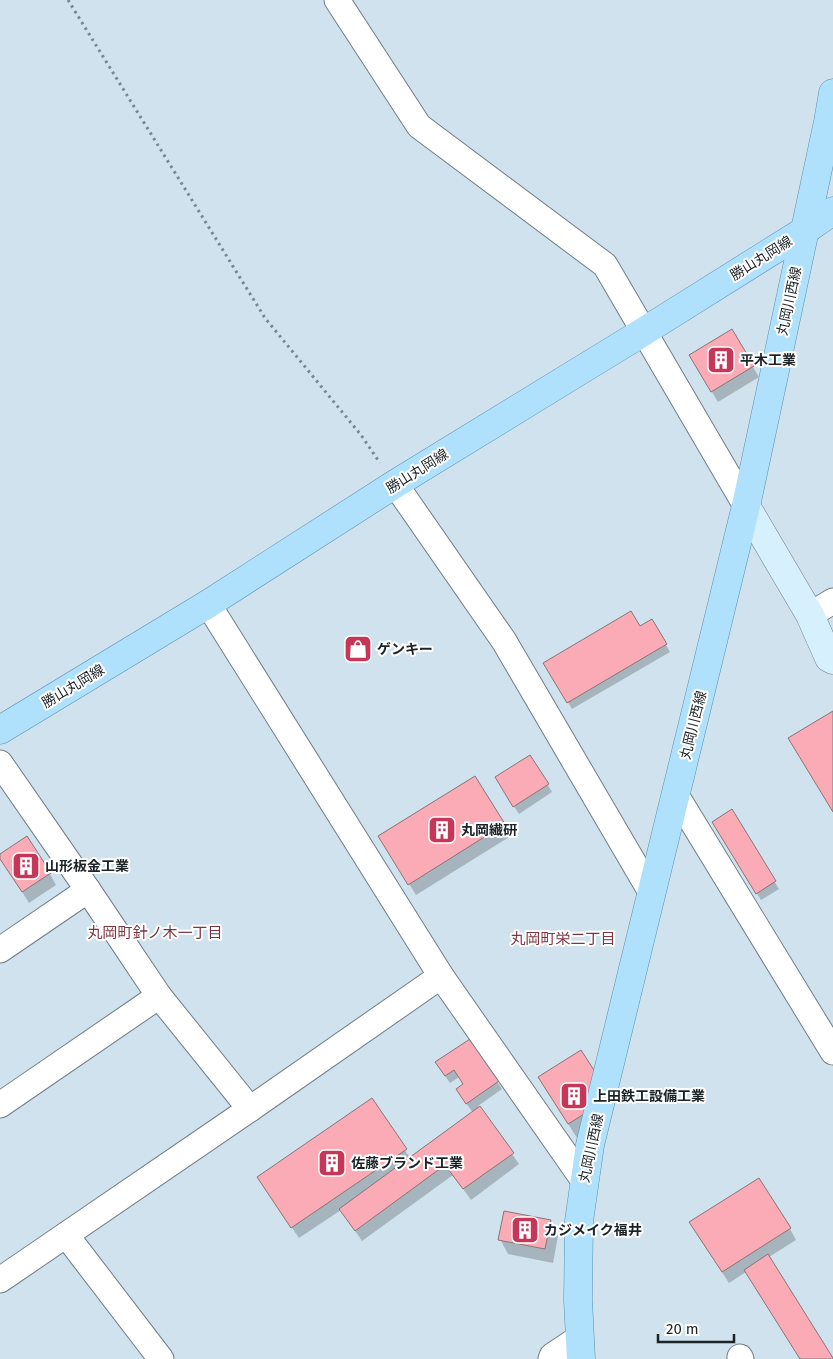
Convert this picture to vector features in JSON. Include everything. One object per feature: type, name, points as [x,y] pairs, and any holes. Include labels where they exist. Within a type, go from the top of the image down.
[{"type":"main road","name":"丸岡川西線","points":[[580,1348],[578,1300],[579,1221],[590,1145],[746,506],[833,93]]},
{"type":"main road","name":"勝山丸岡線","points":[[0,730],[208,604],[395,484],[804,232],[833,211]]},
{"type":"street","points":[[337,0],[419,126],[605,265],[810,615],[829,658],[833,660]]},
{"type":"street","points":[[395,484],[504,640],[652,894]]},
{"type":"street","points":[[810,615],[833,601]]},
{"type":"street","points":[[208,604],[441,976],[584,1181]]},
{"type":"street","points":[[0,763],[159,996],[250,1110]]},
{"type":"street","points":[[676,795],[833,1052]]},
{"type":"street","points":[[0,950],[88,890]]},
{"type":"street","points":[[0,1280],[250,1110],[441,976]]},
{"type":"street","points":[[0,1104],[159,996]]},
{"type":"street","points":[[66,1235],[161,1359]]},
{"type":"street","points":[[551,1359],[552,1356],[580,1348]]},
{"type":"path","points":[[68,0],[265,318],[361,435],[395,484]]},
{"type":"building","name":"平木工業","points":[[732,329],[754,366],[711,392],[689,355]]},
{"type":"building","points":[[631,611],[640,626],[652,619],[667,644],[567,703],[543,663]]},
{"type":"building","points":[[833,711],[833,812],[788,738]]},
{"type":"building","points":[[530,755],[549,784],[513,807],[495,777]]},
{"type":"building","name":"丸岡繊研","points":[[475,776],[505,824],[408,885],[378,836]]},
{"type":"building","points":[[732,809],[776,881],[756,894],[712,822]]},
{"type":"building","name":"山形板金工業","points":[[27,836],[51,873],[22,892],[0,859],[0,854]]},
{"type":"building","points":[[470,1039],[499,1081],[466,1104],[456,1089],[463,1084],[454,1070],[445,1076],[435,1062]]},
{"type":"building","name":"上田鉄工設備工業","points":[[581,1050],[603,1084],[594,1108],[568,1124],[538,1077]]},
{"type":"building","name":"佐藤ブランド工業","points":[[372,1098],[407,1149],[291,1228],[257,1177]]},
{"type":"building","points":[[480,1106],[514,1153],[463,1189],[445,1165],[355,1231],[339,1209]]},
{"type":"building","points":[[759,1178],[791,1228],[722,1272],[689,1222]]},
{"type":"building","name":"カジメイク福井","points":[[504,1211],[551,1220],[545,1249],[498,1240]]},
{"type":"building","points":[[768,1254],[833,1359],[800,1359],[744,1270]]},
{"type":"place","name":"平木工業","points":[[721,360]]},
{"type":"place","name":"ゲンキー","points":[[358,649]]},
{"type":"place","name":"丸岡繊研","points":[[442,830]]},
{"type":"place","name":"山形板金工業","points":[[26,866]]},
{"type":"place","name":"上田鉄工設備工業","points":[[574,1096]]},
{"type":"place","name":"佐藤ブランド工業","points":[[332,1163]]},
{"type":"place","name":"カジメイク福井","points":[[525,1230]]},
{"type":"district","name":"丸岡町針ノ木一丁目","points":[[155,933]]},
{"type":"district","name":"丸岡町栄二丁目","points":[[563,939]]}]
